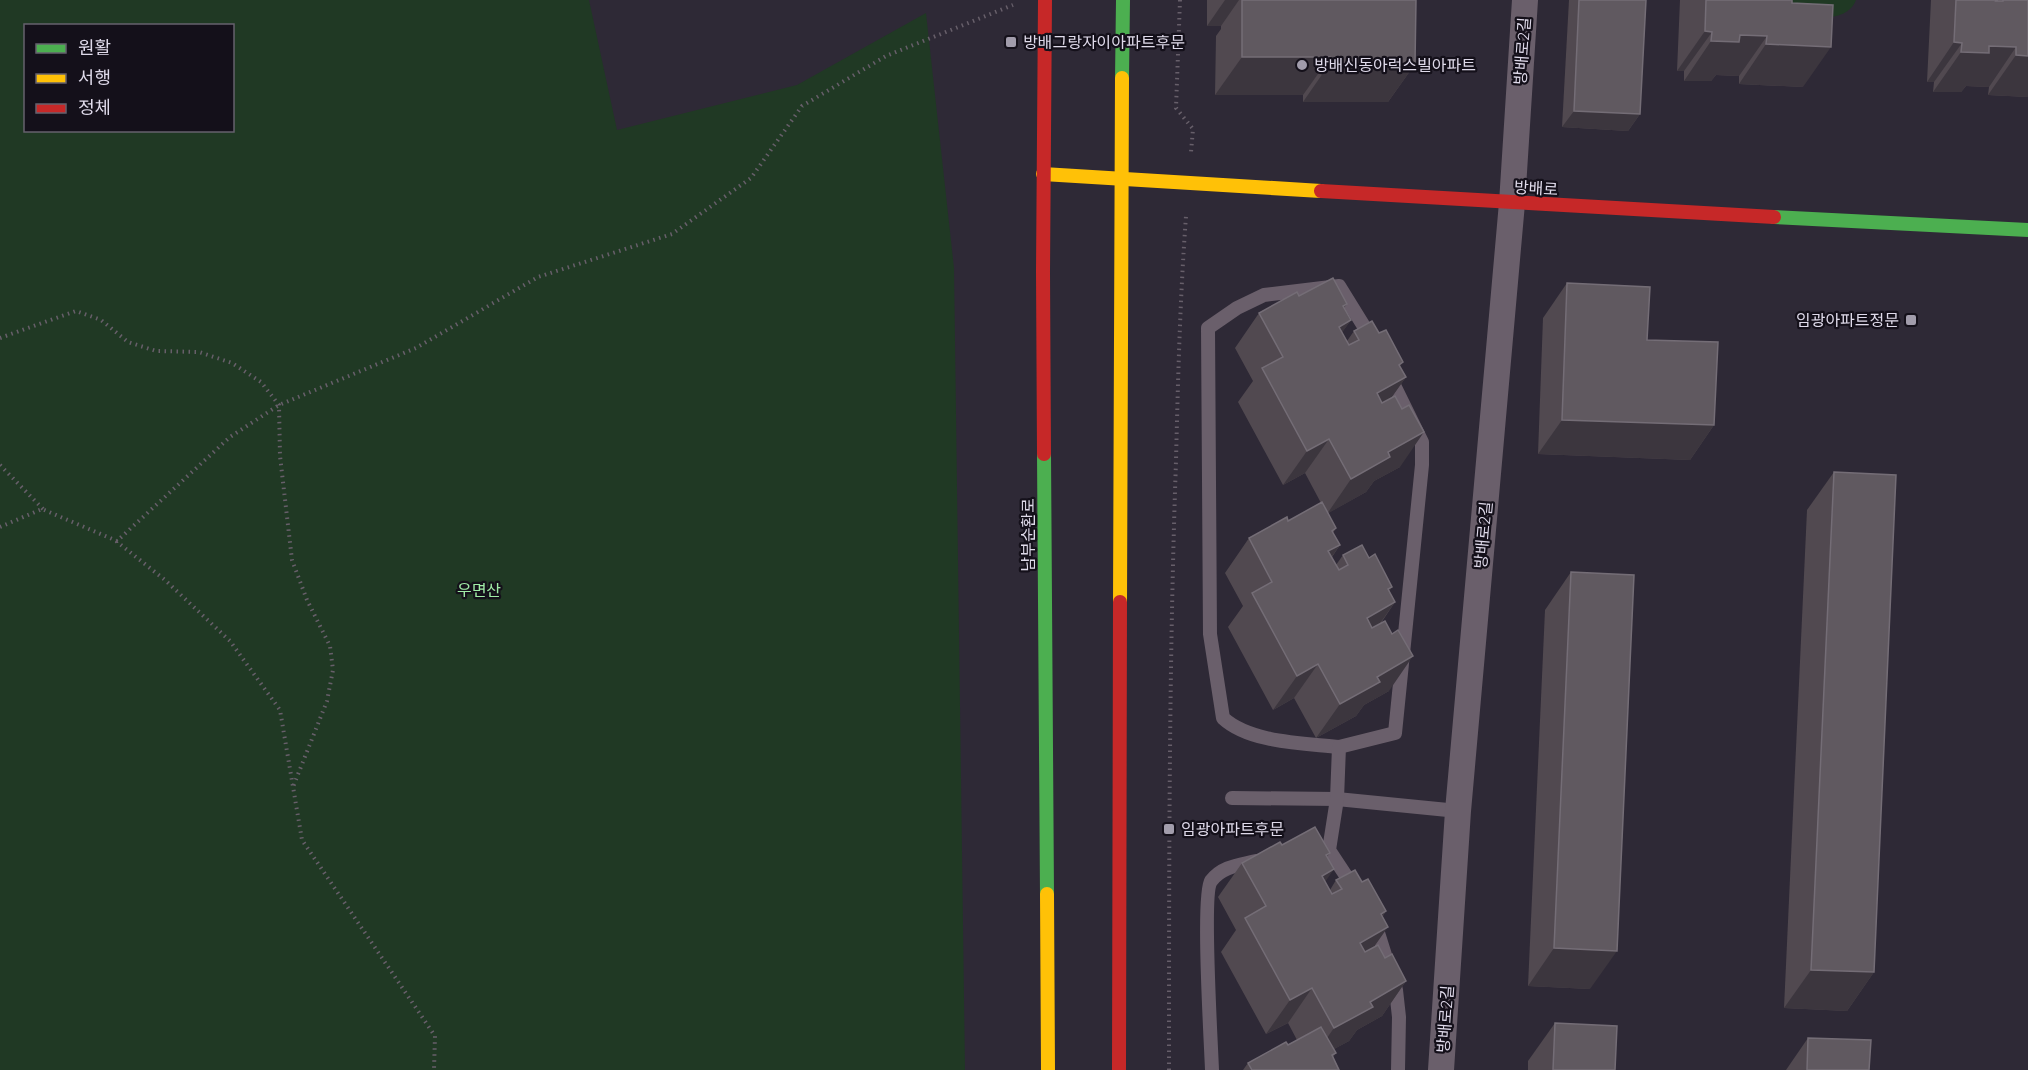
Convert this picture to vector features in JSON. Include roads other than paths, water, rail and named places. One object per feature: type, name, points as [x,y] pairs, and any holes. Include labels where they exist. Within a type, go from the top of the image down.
[{"type":"main road","name":"남부순환로","points":[[1045,0],[1043,174],[1048,1070]]},
{"type":"main road","points":[[1119,1070],[1123,0]]},
{"type":"main road","name":"방배로","points":[[1043,174],[1512,203],[2028,230]]},
{"type":"street","name":"방배로2길","points":[[1441,1070],[1458,811],[1512,203],[1525,0]]},
{"type":"lane","points":[[1339,286],[1368,330],[1422,442],[1422,465],[1395,733],[1339,747],[1277,739],[1241,731],[1223,718],[1210,634],[1208,328],[1237,308],[1264,295],[1339,286]]},
{"type":"lane","points":[[1339,747],[1336,799],[1324,851],[1373,918],[1396,990],[1399,1017],[1398,1070]]},
{"type":"lane","points":[[1232,798],[1336,799],[1458,811]]},
{"type":"lane","points":[[1212,1070],[1207,929],[1209,883],[1221,870],[1265,858]]},
{"type":"place","name":"방배그랑자이아파트후문","points":[[1011,42]]},
{"type":"place","name":"방배신동아럭스빌아파트","points":[[1302,65]]},
{"type":"place","name":"임광아파트정문","points":[[1911,320]]},
{"type":"place","name":"임광아파트후문","points":[[1169,829]]},
{"type":"park label","name":"우면산","points":[[479,590]]}]
